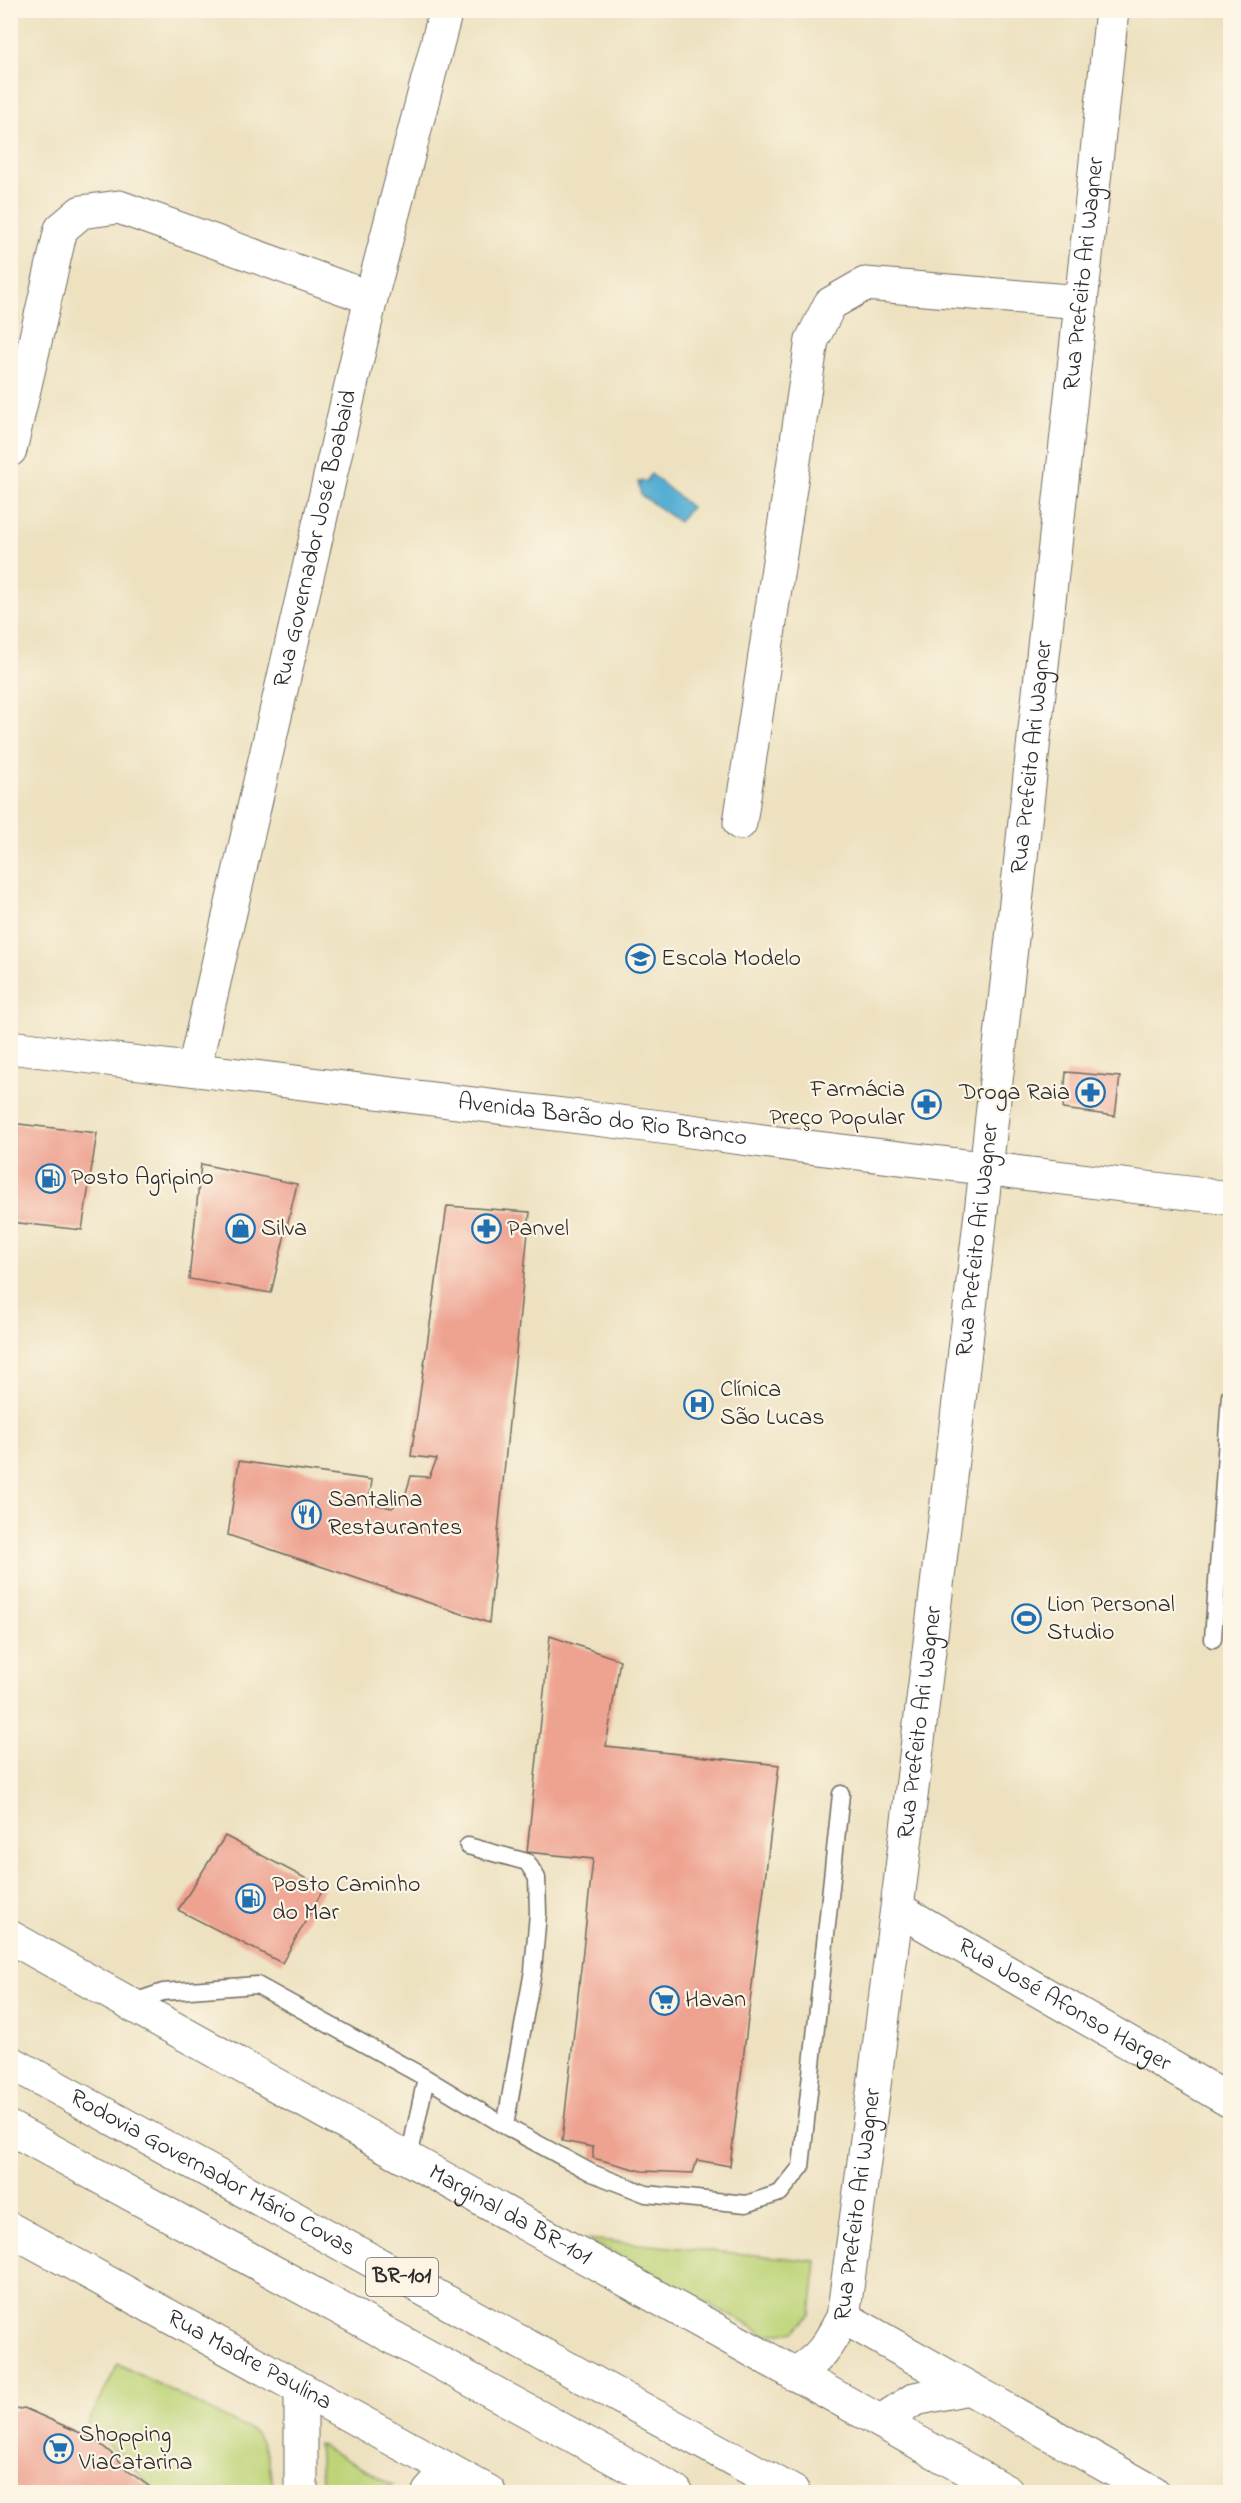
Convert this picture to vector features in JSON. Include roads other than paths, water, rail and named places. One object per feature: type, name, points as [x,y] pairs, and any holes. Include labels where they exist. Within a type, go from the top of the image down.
[{"type":"main road","name":"Rua Governador José Boabaid","points":[[194,1069],[371,298],[446,10]]},
{"type":"main road","name":"Rua Prefeito Ari Wagner","points":[[794,2374],[814,2362],[827,2347],[843,2317],[898,1909],[984,1167],[1112,10]]},
{"type":"main road","points":[[10,450],[61,229],[81,212],[119,207],[371,298]]},
{"type":"main road","points":[[740,823],[812,340],[830,304],[865,284],[1081,302]]},
{"type":"main road","name":"Avenida Barão do Rio Branco","points":[[10,1047],[1230,1198]]},
{"type":"main road","name":"Rua José Afonso Harger","points":[[898,1909],[1230,2101]]},
{"type":"main road","name":"Marginal da BR-101","points":[[10,1937],[1007,2493]]},
{"type":"main road","name":"Rodovia Governador Mário Covas","points":[[10,2062],[793,2493]]},
{"type":"main road","name":"BR-101","points":[[10,2128],[676,2493]]},
{"type":"main road","name":"Rua Madre Paulina","points":[[10,2229],[301,2389],[439,2481],[489,2493]]},
{"type":"main road","points":[[843,2317],[1153,2493]]},
{"type":"main road","points":[[881,2421],[915,2399],[968,2388]]},
{"type":"main road","points":[[301,2389],[301,2493]]},
{"type":"main road","points":[[535,2414],[642,2493]]},
{"type":"lane","points":[[1212,1639],[1230,1396]]},
{"type":"lane","points":[[130,2003],[163,1992],[257,1985],[592,2173],[646,2194],[746,2205],[780,2193],[801,2167],[841,1794]]},
{"type":"lane","points":[[468,1846],[527,1862],[537,1878],[538,1912],[533,1971],[505,2126]]},
{"type":"lane","points":[[409,2158],[426,2078]]},
{"type":"water","points":[[651,474],[691,507],[679,522],[641,495],[638,482],[647,481]]},
{"type":"place","name":"Escola Modelo","points":[[640,959]]},
{"type":"place","name":"Droga Raia","points":[[1091,1093]]},
{"type":"place","name":"Farmácia Preço Popular","points":[[926,1104]]},
{"type":"place","name":"Posto Agripino","points":[[50,1178]]},
{"type":"place","name":"Silva","points":[[240,1229]]},
{"type":"place","name":"Panvel","points":[[486,1229]]},
{"type":"place","name":"Clínica São Lucas","points":[[699,1404]]},
{"type":"place","name":"Santalina Restaurantes","points":[[307,1514]]},
{"type":"place","name":"Lion Personal Studio","points":[[1026,1619]]},
{"type":"place","name":"Posto Caminho do Mar","points":[[251,1899]]},
{"type":"place","name":"Havan","points":[[664,2000]]},
{"type":"place","name":"Shopping ViaCatarina","points":[[58,2449]]}]
